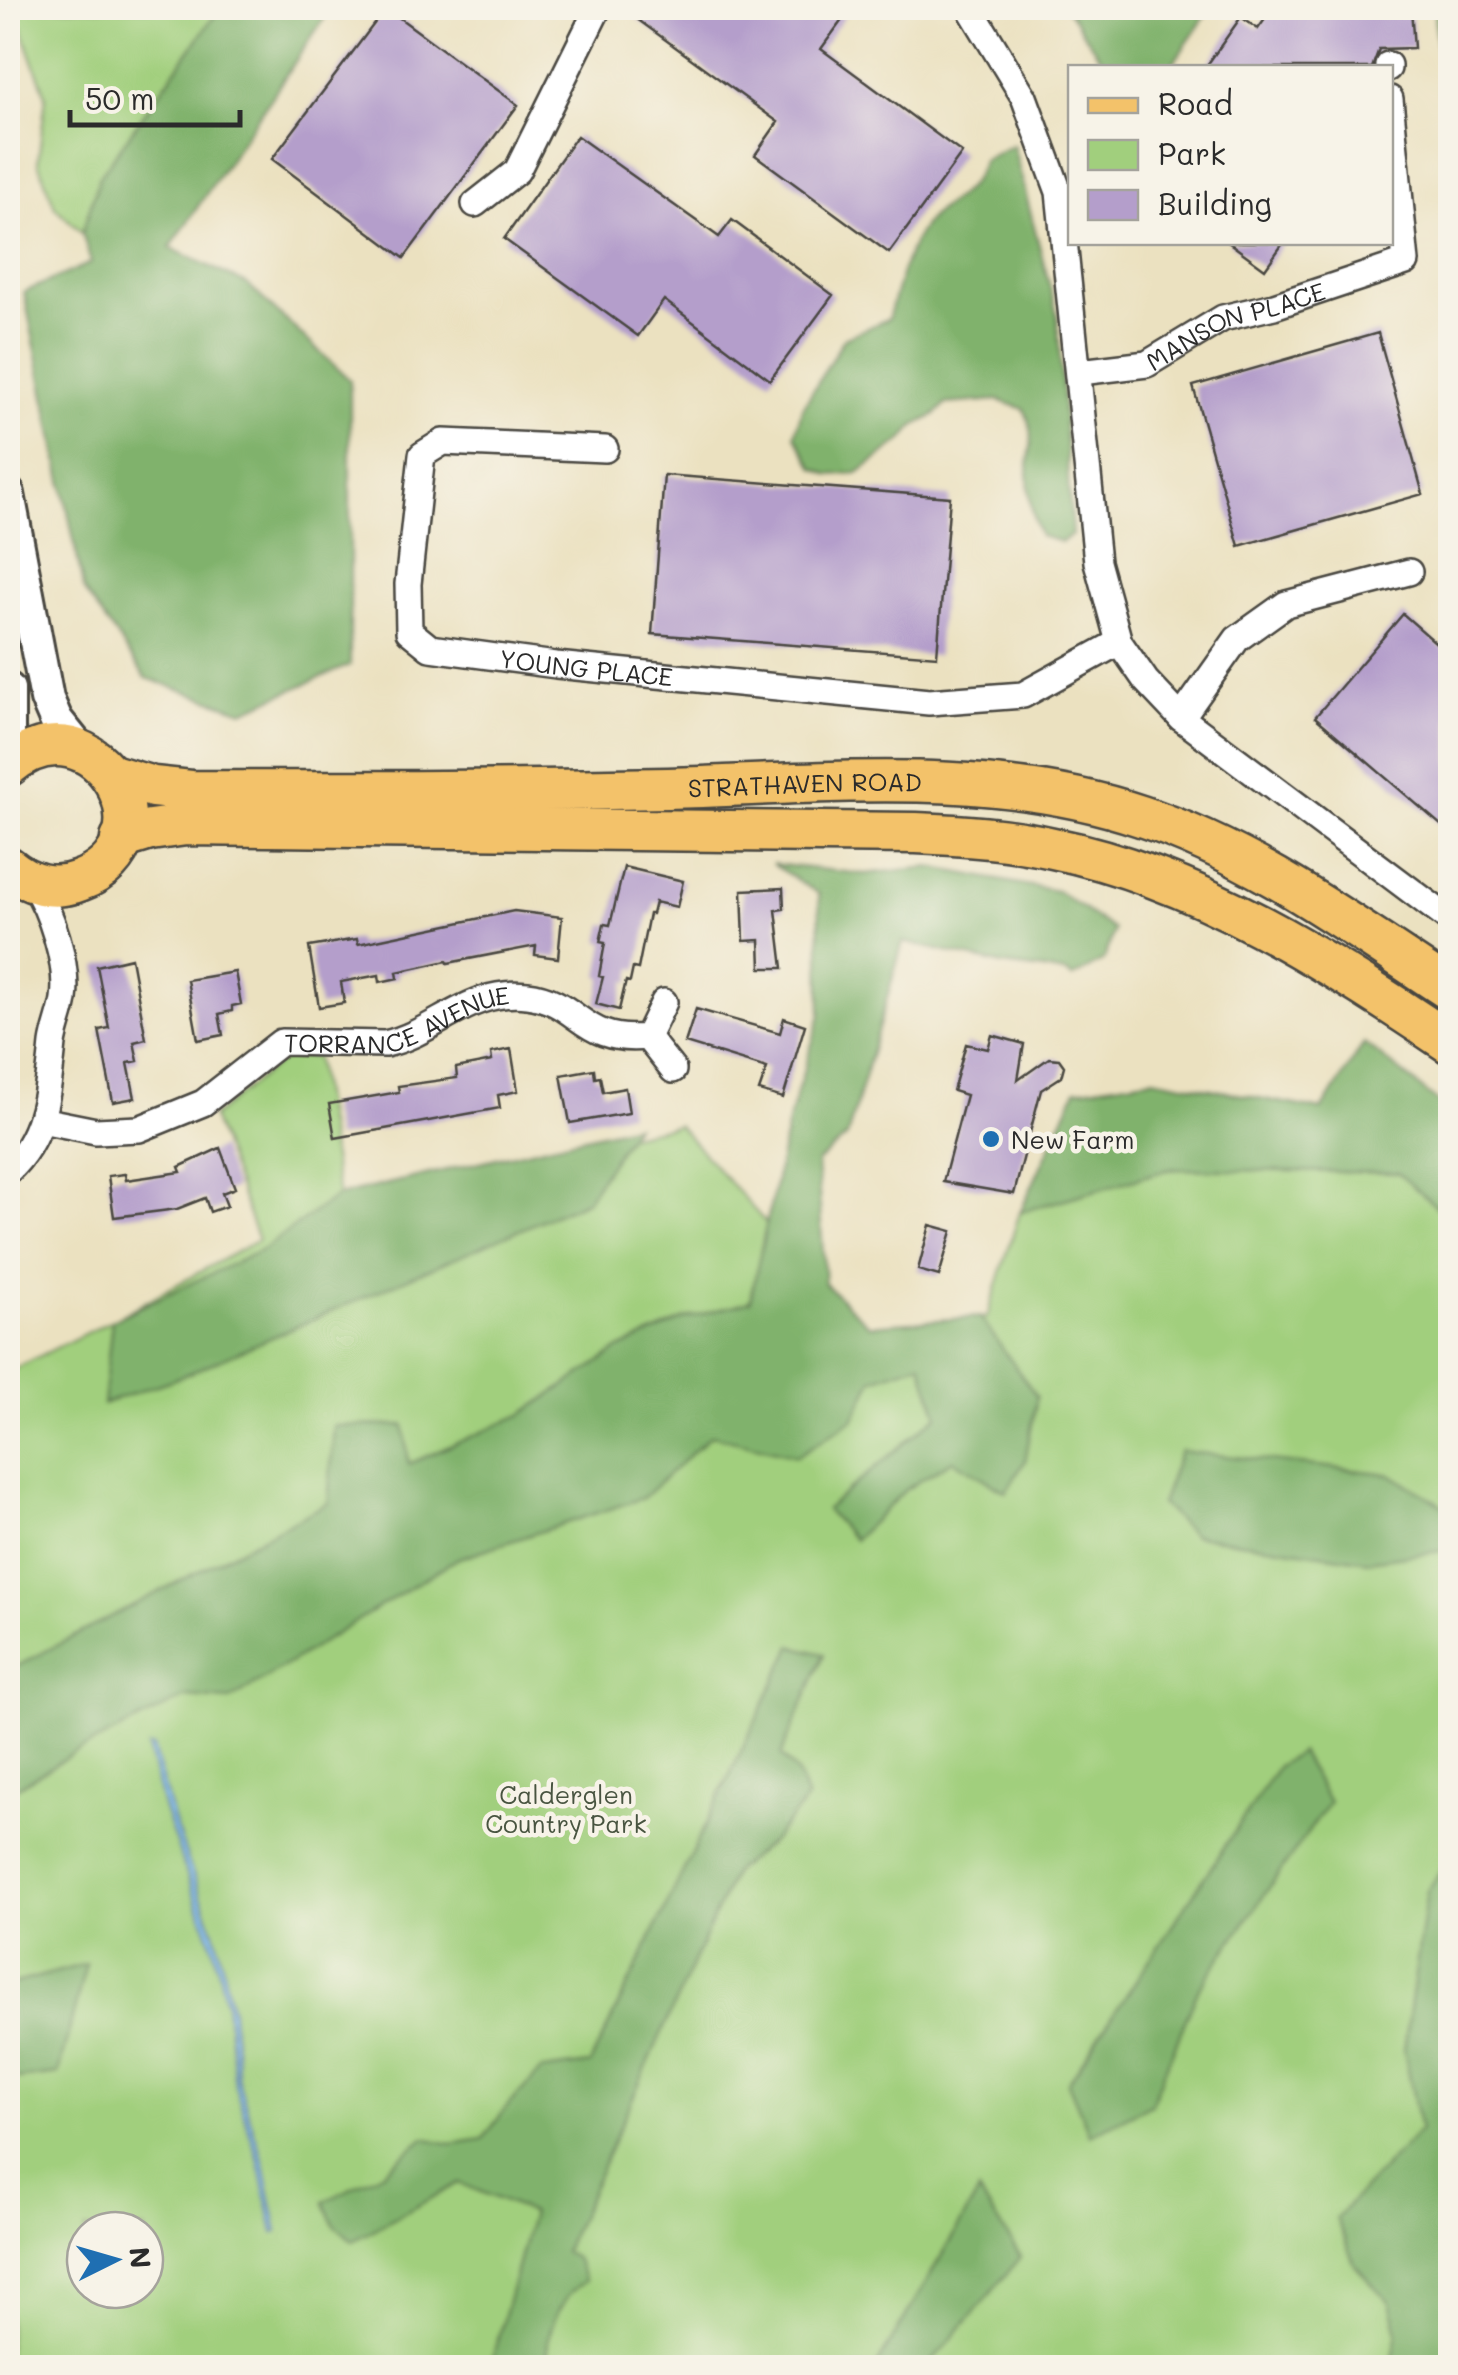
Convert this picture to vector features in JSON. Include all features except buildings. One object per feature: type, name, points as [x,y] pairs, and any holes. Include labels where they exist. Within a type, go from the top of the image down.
[{"type":"main road","name":"STRATHAVEN ROAD","points":[[8,766],[20,756],[44,747],[153,786],[191,791],[478,792],[936,782],[1017,788],[1139,815],[1211,844],[1339,917],[1450,990]]},
{"type":"main road","points":[[16,874],[51,886],[70,885],[89,878],[109,862],[121,840],[126,813],[119,787],[97,763]]},
{"type":"main road","name":"STRATHAVEN ROAD","points":[[121,840],[168,826],[204,825],[916,833],[1016,841],[1118,866],[1198,896],[1334,969],[1450,1043]]},
{"type":"street","points":[[475,204],[518,170],[598,8]]},
{"type":"street","points":[[970,8],[1024,97],[1059,192],[1097,562],[1119,642],[1146,681],[1181,718],[1450,920]]},
{"type":"street","name":"MANSON PLACE","points":[[1080,372],[1147,364],[1223,318],[1274,306],[1406,262],[1393,130]]},
{"type":"street","name":"YOUNG PLACE","points":[[605,450],[443,442],[422,455],[408,584],[410,631],[430,648],[556,665],[929,702],[1023,695],[1119,642]]},
{"type":"street","points":[[8,494],[47,700],[56,720],[97,763]]},
{"type":"street","points":[[1181,718],[1237,639],[1286,604],[1409,572]]},
{"type":"street","points":[[8,689],[8,744]]},
{"type":"street","points":[[16,874],[50,913],[62,967]]},
{"type":"street","points":[[8,1171],[32,1140],[46,1108],[64,995],[64,929],[71,905],[89,878]]},
{"type":"street","name":"TORRANCE AVENUE","points":[[41,1120],[96,1131],[140,1129],[202,1103],[281,1042],[385,1044],[422,1031],[474,1000],[500,994],[531,995],[558,1004],[604,1036],[622,1040],[646,1037]]},
{"type":"street","points":[[664,1002],[646,1037],[673,1070]]},
{"type":"green space","points":[[14,8],[220,8],[100,176],[82,233],[55,207],[38,162],[46,96]]},
{"type":"green space","points":[[220,8],[331,8],[170,248],[247,284],[350,380],[350,665],[243,711],[146,678],[84,591],[24,292],[91,263],[82,233],[100,176]]},
{"type":"green space","points":[[1066,8],[1211,8],[1172,65],[1106,65]]},
{"type":"green space","points":[[1434,8],[1450,8],[1450,228]]},
{"type":"green space","points":[[1013,145],[1057,314],[1072,535],[1061,542],[1040,536],[1035,520],[1028,480],[1032,435],[1024,409],[998,400],[946,404],[858,473],[830,475],[814,468],[795,435],[802,409],[844,338],[888,319],[907,257],[926,223],[964,191],[983,160]]},
{"type":"green space","points":[[772,864],[864,874],[930,867],[1057,891],[1114,930],[1104,960],[1072,978],[1067,973],[1003,965],[903,942],[847,1137],[817,1162],[825,1284],[869,1325],[980,1317],[1037,1397],[1025,1461],[1006,1492],[953,1460],[905,1490],[854,1540],[826,1509],[938,1415],[921,1363],[873,1379],[854,1419],[797,1456],[711,1435],[643,1498],[456,1559],[230,1700],[186,1697],[72,1754],[8,1793],[8,1671],[328,1503],[334,1426],[404,1425],[409,1464],[521,1415],[619,1349],[684,1319],[750,1301],[789,1118],[821,1014],[819,894]]},
{"type":"green space","points":[[1364,1043],[1450,1111],[1450,1219],[1398,1173],[1170,1169],[1020,1212],[1076,1090],[1153,1078],[1322,1110]]},
{"type":"green space","name":"Calderglen Country Park","points":[[287,1056],[316,1057],[338,1196],[678,1125],[870,1339],[987,1317],[1020,1212],[1151,1172],[1394,1143],[1450,1183],[1450,2367],[8,2368],[8,1372],[258,1240],[212,1117]]},
{"type":"green space","points":[[635,1125],[586,1201],[180,1377],[103,1404],[112,1320],[262,1250],[337,1196]]},
{"type":"green space","points":[[1180,1451],[1390,1474],[1450,1510],[1450,1553],[1448,1550],[1368,1561],[1193,1535],[1161,1504]]},
{"type":"green space","points":[[792,1646],[824,1654],[781,1755],[798,1774],[807,1799],[773,1840],[734,1872],[564,2251],[576,2259],[585,2281],[568,2295],[553,2324],[548,2352],[555,2367],[490,2367],[532,2213],[459,2183],[353,2241],[334,2224],[324,2202],[383,2172],[424,2138],[451,2144],[483,2139],[542,2070],[590,2064]]},
{"type":"green space","points":[[1300,1752],[1329,1802],[1198,1990],[1151,2104],[1090,2135],[1068,2083],[1278,1766]]},
{"type":"green space","points":[[1450,1858],[1450,2367],[1391,2367],[1398,2332],[1390,2303],[1355,2265],[1336,2218],[1420,2130],[1404,2050],[1427,1891]]},
{"type":"green space","points":[[86,1964],[58,2074],[8,2080],[8,1985]]},
{"type":"green space","points":[[979,2192],[1021,2257],[928,2367],[876,2367]]},
{"type":"water","points":[[148,1747],[153,1747],[174,1822],[217,1940],[232,2011],[238,2080],[264,2163],[278,2232],[274,2233],[259,2162],[235,2086],[226,2003],[213,1947],[163,1807]]},
{"type":"place","name":"New Farm","points":[[991,1139]]}]
